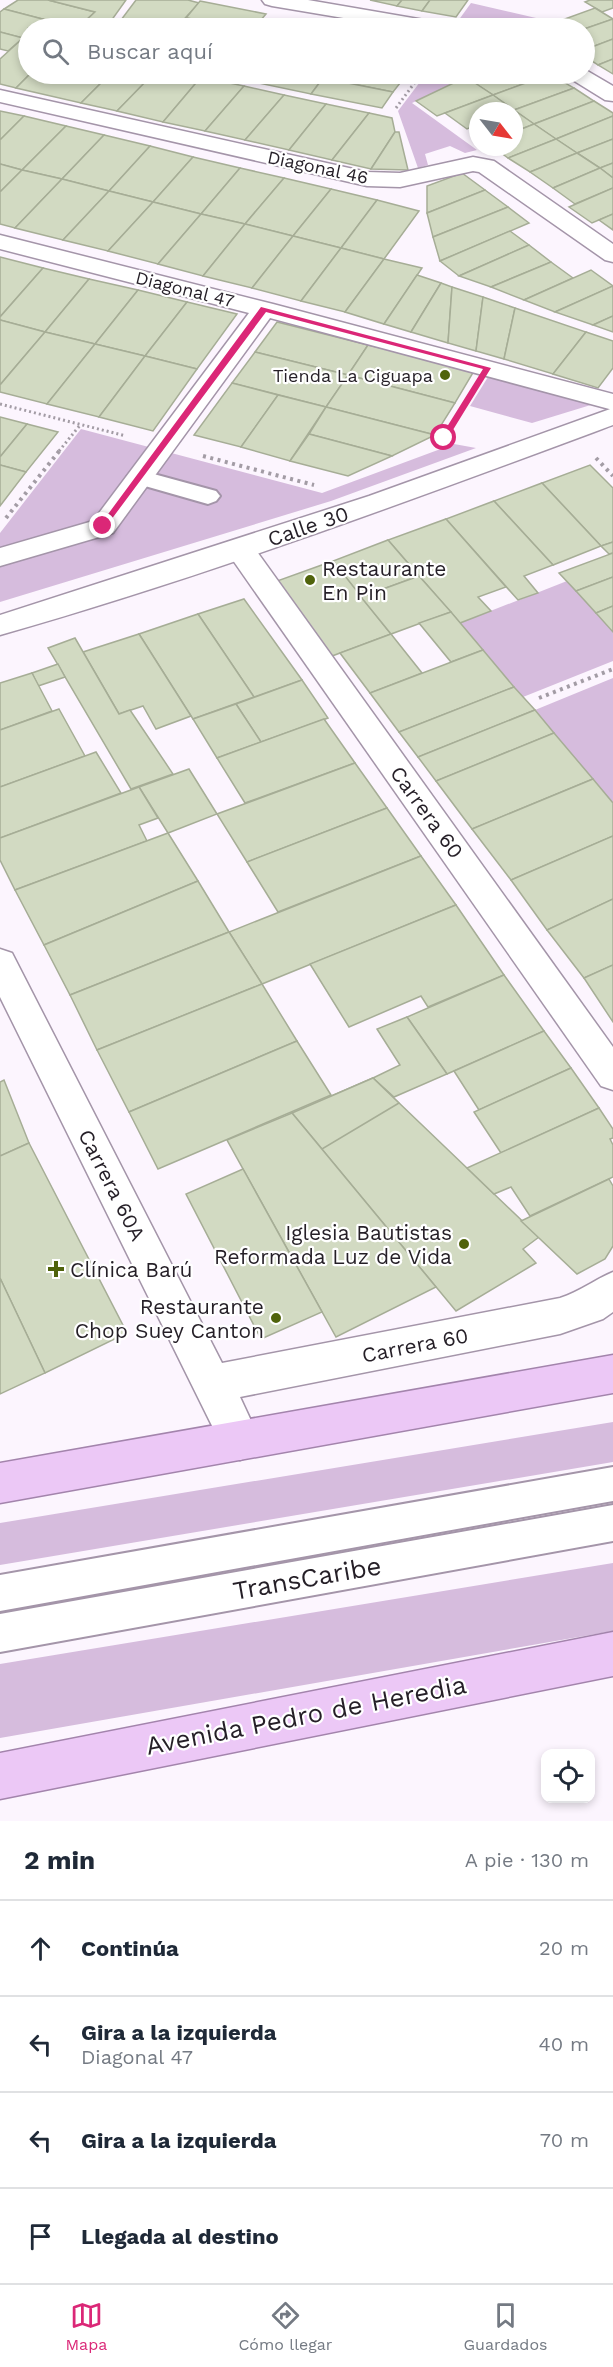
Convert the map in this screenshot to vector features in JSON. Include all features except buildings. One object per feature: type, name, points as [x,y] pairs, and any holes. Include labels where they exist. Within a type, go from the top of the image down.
[{"type":"highway","points":[[0,1483],[613,1374]]},
{"type":"highway","name":"Avenida Pedro de Heredia","points":[[0,1776],[613,1654]]},
{"type":"street","points":[[272,0],[377,18]]},
{"type":"street","points":[[595,84],[613,95]]},
{"type":"street","name":"Diagonal 46","points":[[0,96],[367,179],[400,180],[473,164],[486,166],[613,255]]},
{"type":"street","name":"Diagonal 47","points":[[0,242],[264,309],[613,402]]},
{"type":"street","points":[[0,557],[103,526],[264,309]]},
{"type":"street","name":"Calle 30","points":[[0,625],[379,502],[613,416]]},
{"type":"street","name":"Carrera 60","points":[[240,549],[613,1075]]},
{"type":"street","name":"Carrera 60A","points":[[0,963],[240,1440]]},
{"type":"street","name":"Carrera 60","points":[[212,1384],[560,1316],[589,1306],[613,1290]]},
{"type":"lane","points":[[139,477],[208,496]]},
{"type":"lane","name":"TransCaribe","points":[[9,1592],[613,1484]]},
{"type":"lane","name":"TransCaribe","points":[[10,1632],[613,1523]]},
{"type":"path","points":[[396,108],[414,84]]},
{"type":"path","points":[[433,442],[444,438],[487,368]]},
{"type":"path","points":[[0,525],[81,424]]},
{"type":"path","points":[[539,698],[613,669]]},
{"type":"shaded area","points":[[471,3],[536,18],[460,18]]},
{"type":"shaded area","points":[[418,84],[453,84],[412,103],[469,144],[469,152],[465,153],[450,146],[425,154],[428,165],[418,168],[398,111]]},
{"type":"shaded area","points":[[488,377],[594,404],[532,423],[470,406]]},
{"type":"shaded area","points":[[81,429],[322,493],[454,444],[476,448],[331,501],[0,602],[0,533]]},
{"type":"shaded area","points":[[567,581],[613,632],[613,661],[523,697],[460,623]]},
{"type":"shaded area","points":[[613,678],[613,803],[535,710]]},
{"type":"shaded area","points":[[613,1422],[613,1462],[0,1565],[0,1523]]},
{"type":"shaded area","points":[[613,1563],[613,1631],[0,1738],[0,1664]]},
{"type":"place","name":"Tienda La Ciguapa","points":[[445,375]]},
{"type":"place","name":"Restaurante En Pin","points":[[310,580]]},
{"type":"place","name":"Iglesia Bautistas Reformada Luz de Vida","points":[[464,1244]]},
{"type":"place","name":"Clínica Barú","points":[[56,1269]]},
{"type":"place","name":"Restaurante Chop Suey Canton","points":[[276,1318]]},
{"type":"route","points":[[103,526],[264,309],[487,368],[444,438]]}]
